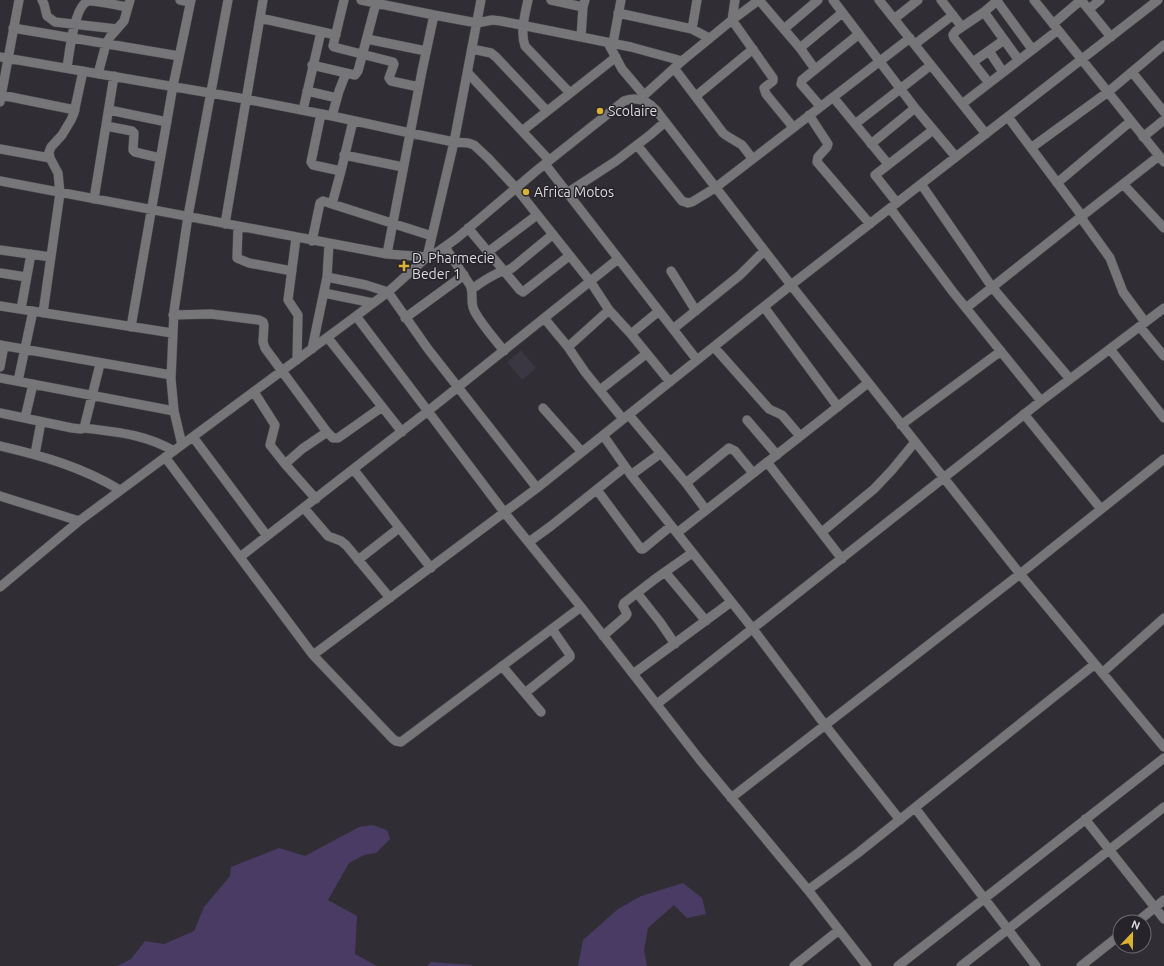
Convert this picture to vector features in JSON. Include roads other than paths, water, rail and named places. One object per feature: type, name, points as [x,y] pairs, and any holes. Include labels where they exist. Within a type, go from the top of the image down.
[{"type":"street","points":[[19,0],[13,28],[4,57],[1,99],[75,110]]},
{"type":"street","points":[[42,0],[47,16],[55,22],[117,29]]},
{"type":"street","points":[[131,327],[173,86],[190,1],[180,0]]},
{"type":"street","points":[[182,445],[174,411],[171,375],[173,315],[188,216],[228,0]]},
{"type":"street","points":[[225,224],[263,0]]},
{"type":"street","points":[[344,0],[333,46],[393,62],[394,64],[389,78],[391,81],[419,87]]},
{"type":"street","points":[[361,0],[477,23],[492,20],[611,43],[657,53],[682,61]]},
{"type":"street","points":[[427,258],[454,142],[480,0]]},
{"type":"street","points":[[528,0],[523,26],[525,46],[570,93]]},
{"type":"street","points":[[551,0],[584,3],[581,37]]},
{"type":"street","points":[[621,0],[611,43],[622,69],[642,97],[653,107],[665,122],[764,251],[1020,574],[1164,747]]},
{"type":"street","points":[[735,0],[732,20],[773,78],[773,81],[764,88],[766,94],[793,127]]},
{"type":"street","points":[[0,587],[79,521],[328,338],[388,292],[427,258],[445,247],[547,162],[624,101],[642,97],[709,38],[759,0],[816,69]]},
{"type":"street","points":[[784,29],[818,0]]},
{"type":"street","points":[[833,0],[915,108],[956,157]]},
{"type":"street","points":[[879,0],[986,134]]},
{"type":"street","points":[[894,19],[918,0]]},
{"type":"street","points":[[966,308],[1123,184],[1162,159],[1034,0]]},
{"type":"street","points":[[962,104],[1032,49],[1081,0],[1111,37]]},
{"type":"street","points":[[1089,9],[1100,0]]},
{"type":"street","points":[[313,655],[537,488],[791,285],[1158,0]]},
{"type":"street","points":[[67,68],[75,24],[83,5],[89,1],[129,4],[124,21],[106,44],[98,74]]},
{"type":"street","points":[[692,29],[694,1]]},
{"type":"street","points":[[944,1],[962,27]]},
{"type":"street","points":[[989,83],[954,38],[954,33],[997,1],[1032,49]]},
{"type":"street","points":[[312,65],[355,75],[358,71],[368,39],[376,3]]},
{"type":"street","points":[[984,12],[1018,59]]},
{"type":"street","points":[[618,13],[692,29],[709,38]]},
{"type":"street","points":[[800,48],[842,13]]},
{"type":"street","points":[[388,254],[392,224],[434,15]]},
{"type":"street","points":[[637,145],[682,201],[688,203],[692,202],[715,188],[752,158],[880,61],[953,15]]},
{"type":"street","points":[[260,18],[336,35]]},
{"type":"street","points":[[13,28],[179,56]]},
{"type":"street","points":[[303,110],[312,65],[321,32]]},
{"type":"street","points":[[820,106],[801,84],[802,80],[859,34]]},
{"type":"street","points":[[368,39],[426,51]]},
{"type":"street","points":[[973,62],[1004,40]]},
{"type":"street","points":[[1031,148],[1108,92],[1164,45]]},
{"type":"street","points":[[472,49],[491,53],[496,57],[547,111]]},
{"type":"street","points":[[696,96],[754,50]]},
{"type":"street","points":[[989,51],[1003,72]]},
{"type":"street","points":[[4,57],[303,110],[454,142],[468,143],[479,148],[516,188],[590,281],[609,310],[631,334],[670,382]]},
{"type":"street","points":[[522,131],[616,57]]},
{"type":"street","points":[[855,124],[931,65]]},
{"type":"street","points":[[674,68],[723,133],[742,145],[752,158]]},
{"type":"street","points":[[43,312],[60,193],[58,173],[50,158],[49,152],[71,120],[75,110],[83,71]]},
{"type":"street","points":[[468,72],[522,131],[547,162],[567,193],[697,360]]},
{"type":"street","points":[[1132,72],[1164,112]]},
{"type":"street","points":[[332,116],[346,73]]},
{"type":"street","points":[[94,199],[114,76]]},
{"type":"street","points":[[306,91],[337,98]]},
{"type":"street","points":[[833,96],[888,164]]},
{"type":"street","points":[[871,144],[915,108]]},
{"type":"street","points":[[109,110],[167,122]]},
{"type":"street","points":[[321,114],[311,162],[313,165],[341,171]]},
{"type":"street","points":[[808,115],[828,144],[818,157],[817,162],[870,224]]},
{"type":"street","points":[[1008,117],[1082,216],[1084,222],[1110,258],[1125,295],[1163,353]]},
{"type":"street","points":[[332,204],[353,120]]},
{"type":"street","points":[[1143,137],[1164,120]]},
{"type":"street","points":[[1057,183],[1130,121]]},
{"type":"street","points":[[567,193],[616,161],[665,122]]},
{"type":"street","points":[[106,126],[132,131],[134,133],[133,150],[135,152],[160,158]]},
{"type":"street","points":[[933,130],[875,174],[893,206],[966,308],[1041,400]]},
{"type":"street","points":[[0,149],[50,158]]},
{"type":"street","points":[[344,155],[403,167]]},
{"type":"street","points":[[0,181],[296,238],[388,254],[427,258]]},
{"type":"street","points":[[921,184],[992,287],[1070,379]]},
{"type":"street","points":[[1123,184],[1164,228]]},
{"type":"street","points":[[312,240],[320,202],[323,201],[432,236]]},
{"type":"street","points":[[488,252],[537,215]]},
{"type":"street","points":[[238,227],[238,258],[249,263],[292,272]]},
{"type":"street","points":[[468,228],[504,272],[523,292],[569,256]]},
{"type":"street","points":[[472,289],[493,275],[512,268],[552,235]]},
{"type":"street","points":[[296,238],[288,300],[298,315],[297,360]]},
{"type":"street","points":[[312,349],[327,277],[330,244]]},
{"type":"street","points":[[445,247],[472,289],[471,300],[474,311],[504,351]]},
{"type":"street","points":[[0,250],[51,256]]},
{"type":"street","points":[[673,329],[740,275],[764,251]]},
{"type":"street","points":[[21,309],[31,254]]},
{"type":"street","points":[[240,557],[428,412],[618,259]]},
{"type":"street","points":[[671,271],[696,311]]},
{"type":"street","points":[[0,273],[26,277]]},
{"type":"street","points":[[405,318],[464,275]]},
{"type":"street","points":[[327,277],[366,285],[388,292],[405,318],[457,388],[502,442],[537,488]]},
{"type":"street","points":[[324,293],[373,303]]},
{"type":"street","points":[[0,306],[172,333]]},
{"type":"street","points":[[764,307],[838,407]]},
{"type":"street","points":[[657,704],[753,630],[1041,400],[1164,308]]},
{"type":"street","points":[[568,347],[609,310]]},
{"type":"street","points":[[18,382],[33,311]]},
{"type":"street","points":[[631,334],[659,311]]},
{"type":"street","points":[[173,315],[211,314],[261,321],[264,325],[264,348],[326,432],[333,438],[338,438],[382,407]]},
{"type":"street","points":[[356,316],[504,512],[581,607],[731,798],[808,890],[867,966]]},
{"type":"street","points":[[544,318],[600,390],[661,453],[706,510]]},
{"type":"street","points":[[328,338],[402,432]]},
{"type":"street","points":[[0,367],[2,346],[171,375]]},
{"type":"street","points":[[714,348],[769,409],[782,415],[800,436]]},
{"type":"street","points":[[1110,349],[1164,418]]},
{"type":"street","points":[[901,425],[1001,351]]},
{"type":"street","points":[[600,390],[646,354]]},
{"type":"street","points":[[84,428],[100,364]]},
{"type":"street","points":[[0,378],[174,411]]},
{"type":"street","points":[[597,490],[641,549],[643,549],[706,510],[868,383]]},
{"type":"street","points":[[25,418],[33,384]]},
{"type":"street","points":[[254,392],[275,425],[270,445],[316,499]]},
{"type":"street","points":[[543,408],[582,452]]},
{"type":"street","points":[[0,413],[76,428],[133,434],[161,443],[174,451]]},
{"type":"street","points":[[1024,414],[1101,509]]},
{"type":"street","points":[[746,420],[777,455]]},
{"type":"street","points":[[35,454],[41,422]]},
{"type":"street","points":[[285,464],[302,449],[326,432]]},
{"type":"street","points":[[603,435],[631,475],[900,820]]},
{"type":"street","points":[[193,437],[267,536]]},
{"type":"street","points":[[822,532],[874,489],[915,442]]},
{"type":"street","points":[[0,446],[35,454],[85,471],[120,490]]},
{"type":"street","points":[[686,483],[729,448],[735,451],[753,474]]},
{"type":"street","points":[[631,475],[661,453]]},
{"type":"street","points":[[165,457],[313,655],[392,738],[398,742],[403,741],[581,607]]},
{"type":"street","points":[[731,798],[1020,574],[1164,459]]},
{"type":"street","points":[[767,462],[842,559]]},
{"type":"street","points":[[528,542],[551,526],[625,467]]},
{"type":"street","points":[[354,470],[431,568]]},
{"type":"street","points":[[0,496],[79,521]]},
{"type":"street","points":[[304,508],[328,536],[346,545],[390,598]]},
{"type":"street","points":[[358,560],[399,528]]},
{"type":"street","points":[[603,636],[626,616],[627,614],[623,606],[624,603],[692,553]]},
{"type":"street","points":[[665,572],[706,621]]},
{"type":"street","points":[[637,593],[660,622],[674,644]]},
{"type":"street","points":[[633,674],[731,602]]},
{"type":"street","points":[[1102,673],[1164,618]]},
{"type":"street","points":[[525,694],[570,657],[552,629]]},
{"type":"street","points":[[808,890],[900,820],[1095,664]]},
{"type":"street","points":[[502,666],[541,712]]},
{"type":"street","points":[[898,966],[1163,760]]},
{"type":"street","points":[[962,966],[1164,807]]},
{"type":"street","points":[[915,808],[1036,966]]},
{"type":"street","points":[[1086,819],[1164,919]]},
{"type":"street","points":[[1147,914],[1164,900]]},
{"type":"street","points":[[794,966],[839,930]]},
{"type":"street","points":[[1081,966],[1112,941]]},
{"type":"place","name":"Scolaire","points":[[600,111]]},
{"type":"place","name":"Africa Motos","points":[[526,192]]},
{"type":"place","name":"D. Pharmecie Beder 1","points":[[404,266]]}]
